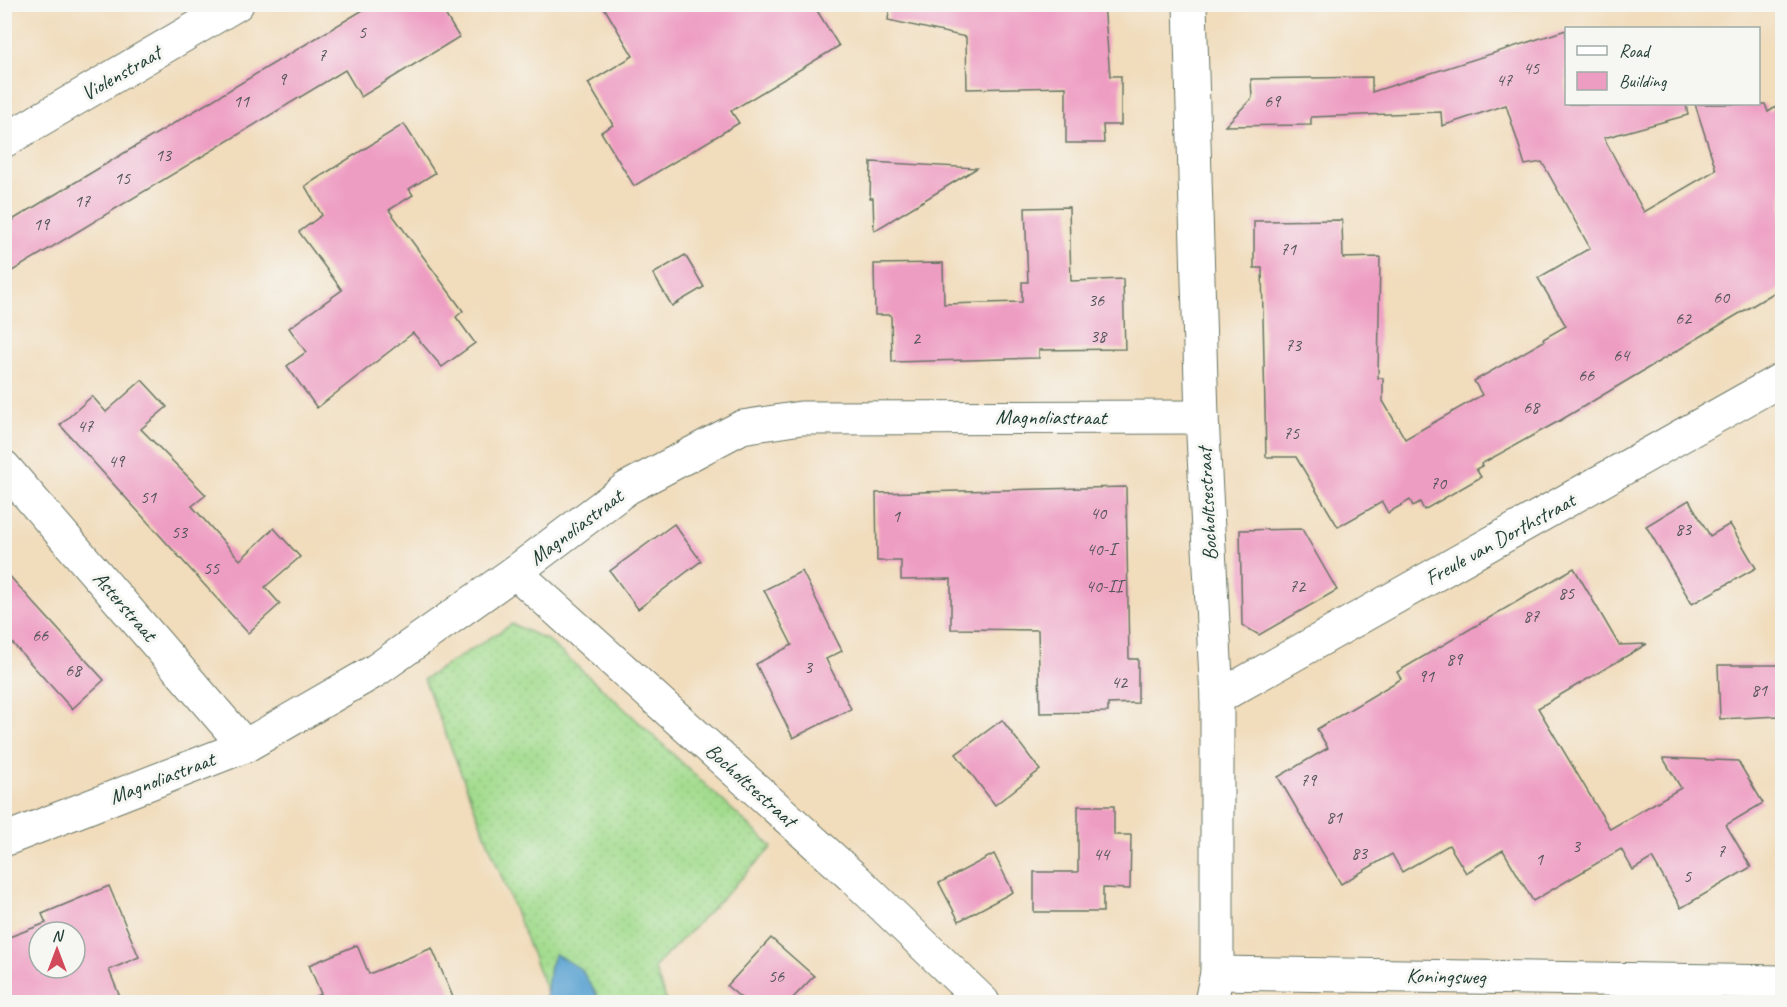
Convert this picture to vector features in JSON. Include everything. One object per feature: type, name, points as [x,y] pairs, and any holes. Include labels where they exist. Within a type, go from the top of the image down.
[{"type":"street","name":"Violenstraat","points":[[4,141],[237,4]]},
{"type":"street","name":"Bocholtsestraat","points":[[1190,4],[1202,417],[1217,698],[1214,988]]},
{"type":"street","name":"Freule van Dorthstraat","points":[[1217,698],[1782,379]]},
{"type":"street","name":"Magnoliastraat","points":[[4,840],[245,746],[375,671],[515,572],[627,488],[742,427],[801,418],[1202,417]]},
{"type":"street","name":"Asterstraat","points":[[4,467],[245,746]]},
{"type":"street","name":"Bocholtsestraat","points":[[515,572],[853,877],[983,1002]]},
{"type":"street","name":"Koningsweg","points":[[1214,988],[1782,982]]},
{"type":"shaded area","points":[[1241,999],[1510,1002],[1240,1002]]},
{"type":"green space","points":[[512,624],[547,640],[614,699],[772,847],[654,968],[667,1002],[600,1002],[598,997],[550,966],[547,992],[424,679]]},
{"type":"water","points":[[555,954],[581,969],[600,1002],[547,1002],[550,966]]},
{"type":"building","points":[[373,4],[439,4],[459,37],[361,97],[345,70],[4,276],[4,225]]},
{"type":"building","points":[[602,4],[813,4],[839,46],[731,111],[739,123],[634,186],[601,132],[613,125],[588,83],[633,56]]},
{"type":"building","points":[[890,4],[1104,4],[1110,76],[1121,76],[1121,125],[1103,125],[1104,143],[1066,143],[1066,87],[967,89],[966,37],[888,20]]},
{"type":"building","points":[[1565,30],[1565,105],[1686,105],[1688,115],[1604,138],[1644,212],[1716,170],[1695,105],[1765,104],[1768,112],[1782,103],[1782,288],[1561,420],[1481,464],[1482,466],[1476,469],[1481,477],[1424,510],[1420,502],[1413,506],[1410,500],[1388,513],[1382,502],[1338,527],[1296,457],[1266,457],[1262,268],[1254,268],[1254,221],[1342,220],[1343,258],[1380,257],[1378,378],[1383,378],[1383,401],[1405,439],[1482,395],[1474,381],[1566,326],[1538,278],[1590,248],[1542,162],[1525,165],[1506,105],[1442,126],[1441,112],[1311,117],[1311,125],[1225,126],[1252,98],[1251,79],[1372,77],[1372,92]]},
{"type":"building","points":[[404,124],[435,173],[409,189],[413,195],[389,210],[463,311],[456,317],[475,343],[442,367],[413,333],[317,408],[287,366],[306,352],[289,328],[342,290],[299,232],[322,215],[305,186]]},
{"type":"building","points":[[871,162],[977,168],[874,231],[873,198],[870,198]]},
{"type":"building","points":[[1069,207],[1071,281],[1123,279],[1125,349],[1039,350],[1039,358],[892,362],[891,315],[875,315],[874,264],[943,263],[944,304],[1022,302],[1022,282],[1028,282],[1025,208]]},
{"type":"building","points":[[685,255],[704,287],[672,306],[653,274]]},
{"type":"building","points":[[142,380],[167,407],[141,429],[206,495],[192,506],[240,560],[274,528],[300,557],[265,587],[280,604],[248,633],[60,425],[92,396],[106,412]]},
{"type":"building","points":[[1126,487],[1129,659],[1138,659],[1138,703],[1108,704],[1108,712],[1040,713],[1038,630],[951,629],[951,579],[901,580],[901,561],[877,561],[876,493]]},
{"type":"building","points":[[1689,500],[1710,536],[1730,524],[1756,568],[1692,604],[1646,526]]},
{"type":"building","points":[[674,524],[701,561],[638,609],[610,571]]},
{"type":"building","points":[[1302,529],[1337,590],[1259,635],[1242,625],[1240,530]]},
{"type":"building","points":[[1574,568],[1619,645],[1647,644],[1538,708],[1610,829],[1681,788],[1663,758],[1738,761],[1763,803],[1726,825],[1751,867],[1681,908],[1652,858],[1633,870],[1621,849],[1533,901],[1503,850],[1466,873],[1449,845],[1402,872],[1392,854],[1341,884],[1278,777],[1328,748],[1317,729],[1401,679],[1397,672]]},
{"type":"building","points":[[4,570],[104,680],[72,709],[4,634]]},
{"type":"building","points":[[802,571],[842,651],[826,659],[851,709],[793,738],[756,664],[792,645],[764,590]]},
{"type":"building","points":[[1718,665],[1778,665],[1780,716],[1720,719]]},
{"type":"building","points":[[1002,720],[1040,770],[995,805],[956,754]]},
{"type":"building","points":[[1078,806],[1114,806],[1114,835],[1131,835],[1130,889],[1103,888],[1103,912],[1034,912],[1034,872],[1078,872]]},
{"type":"building","points":[[994,854],[1013,892],[959,921],[939,883]]},
{"type":"building","points":[[109,886],[139,957],[109,970],[122,1002],[4,1002],[4,939],[27,930],[27,980],[87,980],[87,920],[45,920],[42,914]]},
{"type":"building","points":[[771,938],[814,976],[789,1002],[746,1002],[727,986]]},
{"type":"building","points":[[357,945],[369,974],[432,948],[455,1002],[303,1002],[321,994],[309,965]]}]
